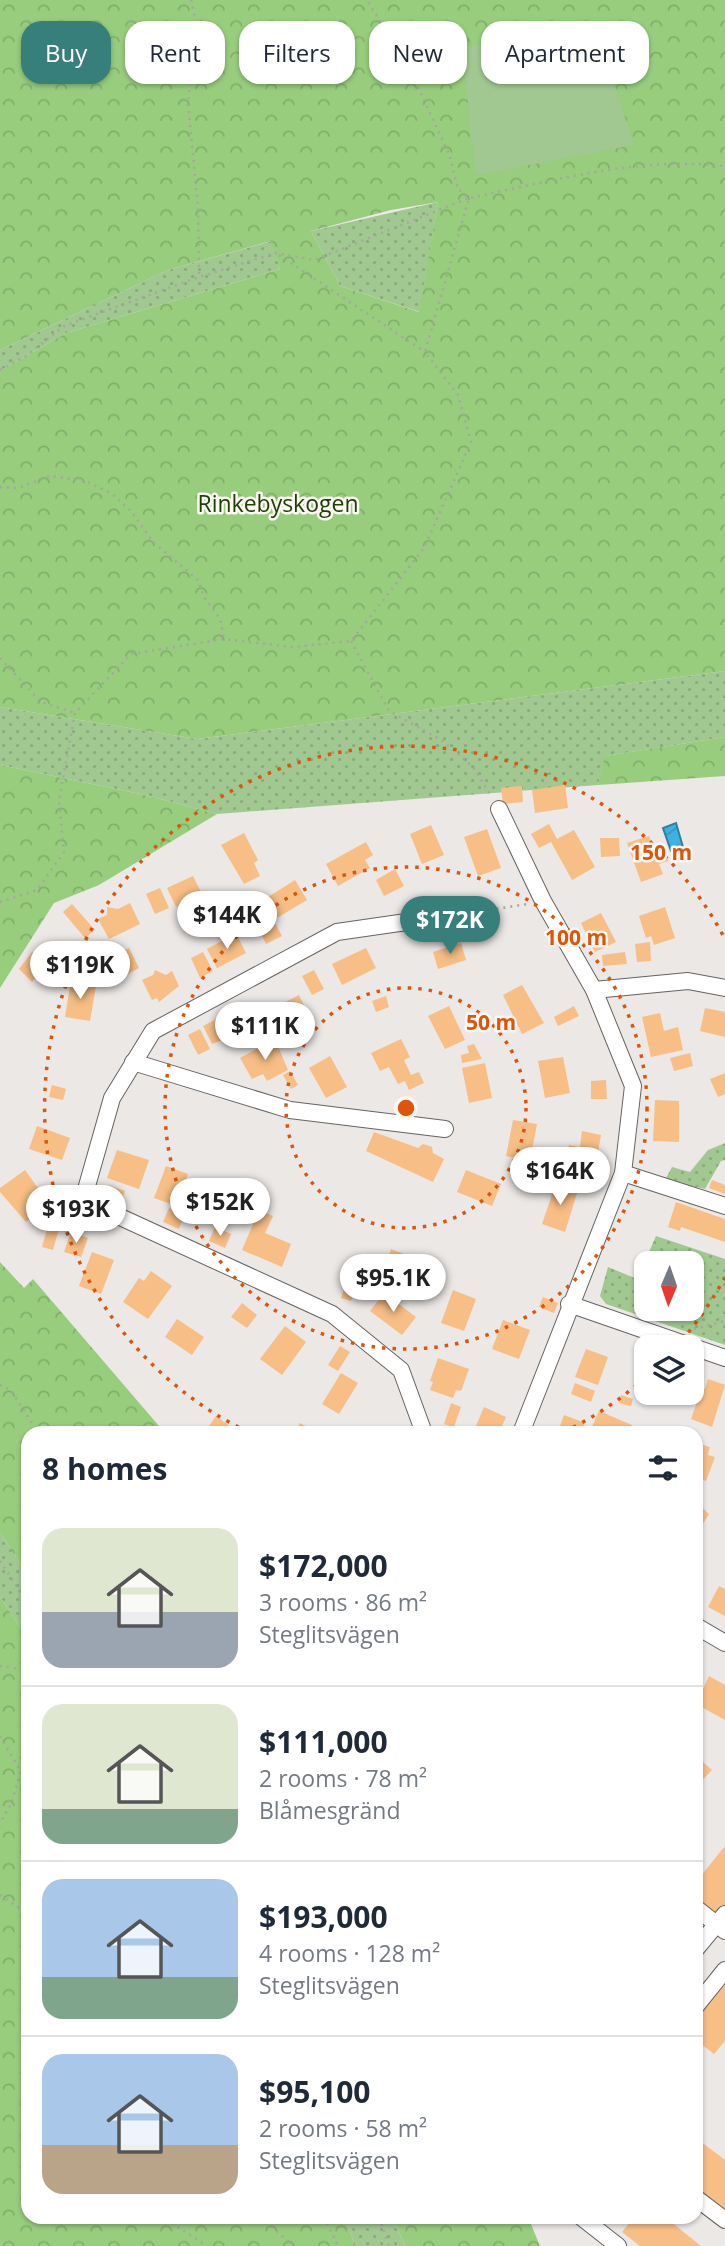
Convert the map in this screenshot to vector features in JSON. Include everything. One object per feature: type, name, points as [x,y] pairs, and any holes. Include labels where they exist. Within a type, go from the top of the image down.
[{"type":"street","points":[[499,809],[543,901],[594,990],[633,1086],[623,1173],[569,1304],[524,1426]]},
{"type":"street","points":[[421,1426],[401,1370],[332,1314],[83,1200],[113,1098],[153,1031],[337,932],[435,918]]},
{"type":"street","points":[[594,990],[688,981],[725,988]]},
{"type":"street","points":[[133,1062],[290,1110],[445,1129]]},
{"type":"street","points":[[623,1173],[725,1206]]},
{"type":"street","points":[[569,1304],[659,1335]]},
{"type":"street","points":[[704,1351],[725,1358]]},
{"type":"street","points":[[703,1630],[725,1643]]},
{"type":"street","points":[[703,1912],[722,1923],[703,1943]]},
{"type":"street","points":[[703,1997],[725,1970]]},
{"type":"street","points":[[703,2203],[725,2220]]},
{"type":"street","points":[[589,2224],[618,2246]]},
{"type":"path","points":[[191,0],[195,18],[195,43],[188,103],[198,208],[199,277]]},
{"type":"path","points":[[367,0],[410,70],[449,154],[458,189],[469,198]]},
{"type":"path","points":[[0,370],[26,356],[64,326],[199,277],[276,253],[314,260],[469,198],[573,177],[674,163],[725,166]]},
{"type":"path","points":[[425,352],[469,198]]},
{"type":"path","points":[[0,902],[37,890],[64,852],[59,800],[75,713],[131,654],[224,639],[293,647],[351,640],[424,548],[471,442],[458,395],[425,352],[276,253]]},
{"type":"path","points":[[0,487],[18,488],[50,476],[85,481],[110,493],[130,510],[153,542],[198,580],[204,597],[219,619],[224,639]]},
{"type":"path","points":[[351,640],[389,711],[443,741],[473,767],[499,809]]},
{"type":"path","points":[[0,658],[41,702],[75,713]]},
{"type":"path","points":[[435,918],[543,901]]},
{"type":"path","points":[[685,1335],[698,1326],[725,1321]]},
{"type":"path","points":[[0,1385],[11,1390],[34,1426]]},
{"type":"path","points":[[0,1561],[21,1593]]},
{"type":"path","points":[[0,1666],[21,1669]]},
{"type":"path","points":[[0,1736],[21,1772],[11,1804],[0,1823]]},
{"type":"path","points":[[0,1895],[21,1909]]},
{"type":"path","points":[[178,2224],[207,2246]]},
{"type":"path","points":[[269,2224],[289,2242],[289,2246]]},
{"type":"path","points":[[327,2224],[338,2246]]},
{"type":"path","points":[[381,2224],[389,2246]]},
{"type":"green space","name":"Rinkebyskogen","points":[[0,0],[725,0],[725,671],[197,739],[0,707],[0,371],[66,333],[280,269],[271,241],[168,270],[0,350]],"holes":[[[438,202],[419,312],[340,286],[311,231],[391,210]]]},
{"type":"green space","points":[[481,44],[481,84],[614,84],[634,145],[476,175],[466,84],[467,46]]},
{"type":"green space","points":[[438,202],[420,312],[340,286],[311,231]]},
{"type":"green space","points":[[272,241],[280,269],[66,333],[0,371],[0,350],[168,270]]},
{"type":"green space","points":[[725,671],[725,737],[606,756],[598,785],[217,814],[145,795],[0,765],[0,707],[197,739]]},
{"type":"green space","points":[[725,737],[725,776],[598,785],[605,756]]},
{"type":"green space","points":[[0,765],[145,795],[217,814],[99,885],[54,903],[0,988]]},
{"type":"green space","points":[[725,1143],[725,1160],[721,1161],[705,1189],[665,1180],[672,1167],[690,1172],[708,1150]]},
{"type":"green space","points":[[656,1236],[701,1251],[649,1251]]},
{"type":"green space","points":[[704,1252],[725,1259],[725,1345],[704,1338],[704,1335],[696,1335],[655,1321],[704,1321]]},
{"type":"green space","points":[[0,1262],[24,1288],[33,1279],[159,1426],[21,1426],[21,1565],[0,1532]]},
{"type":"green space","points":[[608,1267],[634,1278],[634,1314],[606,1304],[600,1296]]},
{"type":"green space","points":[[0,1532],[21,1565],[21,1628],[0,1597]]},
{"type":"green space","points":[[0,1597],[21,1628],[21,2224],[347,2224],[355,2246],[0,2246]]},
{"type":"green space","points":[[347,2224],[396,2224],[405,2246],[355,2246]]},
{"type":"green space","points":[[396,2224],[531,2224],[540,2246],[405,2246]]},
{"type":"water","points":[[676,823],[683,847],[671,851],[663,828]]},
{"type":"building","points":[[565,785],[568,808],[535,813],[532,790]]},
{"type":"building","points":[[522,786],[523,802],[503,804],[501,788]]},
{"type":"building","points":[[549,824],[557,839],[574,830],[595,867],[572,880],[551,842],[539,848],[531,834]]},
{"type":"building","points":[[431,825],[444,855],[422,864],[410,834]]},
{"type":"building","points":[[487,829],[501,868],[478,876],[464,837]]},
{"type":"building","points":[[244,833],[258,860],[254,863],[260,876],[244,884],[221,845]]},
{"type":"building","points":[[649,836],[654,850],[663,847],[668,861],[659,864],[663,874],[641,882],[627,843]]},
{"type":"building","points":[[600,838],[619,838],[620,856],[601,857]]},
{"type":"building","points":[[366,842],[373,855],[365,860],[370,868],[338,886],[326,864]]},
{"type":"building","points":[[395,869],[404,886],[384,896],[376,880]]},
{"type":"building","points":[[193,876],[202,894],[196,897],[198,901],[186,907],[184,903],[176,907],[167,888]]},
{"type":"building","points":[[295,880],[307,900],[277,918],[265,899]]},
{"type":"building","points":[[160,888],[169,908],[155,914],[146,894]]},
{"type":"building","points":[[130,903],[140,924],[109,939],[98,919],[107,915],[107,907],[118,909]]},
{"type":"building","points":[[72,904],[95,930],[85,938],[63,912]]},
{"type":"building","points":[[665,907],[675,938],[654,945],[651,936],[646,938],[639,916]]},
{"type":"building","points":[[601,913],[616,942],[595,952],[581,923]]},
{"type":"building","points":[[271,916],[282,936],[266,944],[256,924]]},
{"type":"building","points":[[236,933],[246,953],[217,968],[207,949]]},
{"type":"building","points":[[650,942],[651,961],[637,962],[635,944]]},
{"type":"building","points":[[461,943],[466,960],[438,969],[433,952]]},
{"type":"building","points":[[129,948],[139,968],[122,977],[111,958]]},
{"type":"building","points":[[366,948],[376,968],[342,985],[332,964]]},
{"type":"building","points":[[32,952],[41,960],[34,967],[40,973],[32,982],[19,969]]},
{"type":"building","points":[[203,952],[213,971],[200,978],[191,958]]},
{"type":"building","points":[[625,952],[627,964],[603,966],[602,955]]},
{"type":"building","points":[[155,970],[166,975],[172,971],[179,986],[159,1002],[157,998],[152,1000],[142,980],[153,975]]},
{"type":"building","points":[[314,970],[324,989],[312,995],[302,976]]},
{"type":"building","points":[[71,981],[96,986],[90,1021],[65,1017]]},
{"type":"building","points":[[522,985],[544,1023],[522,1034],[503,995]]},
{"type":"building","points":[[299,995],[315,1028],[294,1039],[278,1006]]},
{"type":"building","points":[[386,996],[389,1007],[376,1012],[372,1001]]},
{"type":"building","points":[[449,1006],[465,1040],[445,1049],[428,1016]]},
{"type":"building","points":[[574,1006],[579,1016],[558,1026],[554,1017]]},
{"type":"building","points":[[705,1008],[725,1012],[725,1037],[700,1031]]},
{"type":"building","points":[[234,1010],[243,1027],[234,1032],[236,1035],[212,1044],[203,1026]]},
{"type":"building","points":[[660,1013],[664,1031],[678,1027],[683,1050],[651,1057],[642,1017]]},
{"type":"building","points":[[200,1029],[210,1049],[198,1055],[188,1035]]},
{"type":"building","points":[[275,1039],[288,1070],[267,1081],[263,1074],[252,1079],[240,1058]]},
{"type":"building","points":[[401,1039],[410,1057],[404,1060],[411,1075],[419,1072],[424,1083],[409,1090],[405,1081],[398,1084],[389,1067],[380,1071],[371,1053]]},
{"type":"building","points":[[474,1044],[482,1059],[462,1063],[461,1055],[469,1053],[467,1046]]},
{"type":"building","points":[[690,1053],[693,1066],[674,1071],[670,1058]]},
{"type":"building","points":[[330,1056],[347,1087],[326,1098],[309,1068]]},
{"type":"building","points":[[563,1057],[570,1093],[545,1098],[538,1061]]},
{"type":"building","points":[[485,1063],[492,1098],[469,1103],[462,1068]]},
{"type":"building","points":[[290,1071],[298,1085],[291,1089],[283,1075]]},
{"type":"building","points":[[725,1073],[725,1094],[718,1097],[710,1079]]},
{"type":"building","points":[[606,1080],[607,1099],[591,1099],[591,1081]]},
{"type":"building","points":[[52,1085],[66,1089],[63,1100],[49,1097]]},
{"type":"building","points":[[655,1100],[679,1101],[679,1142],[653,1141]]},
{"type":"building","points":[[513,1120],[537,1124],[530,1161],[506,1156]]},
{"type":"building","points":[[37,1126],[70,1138],[62,1160],[29,1149]]},
{"type":"building","points":[[582,1131],[601,1135],[597,1159],[589,1158],[587,1172],[565,1168],[569,1145],[580,1147]]},
{"type":"building","points":[[374,1132],[418,1148],[423,1144],[432,1147],[433,1153],[444,1159],[433,1182],[366,1151]]},
{"type":"building","points":[[117,1150],[149,1160],[139,1189],[107,1178]]},
{"type":"building","points":[[166,1166],[188,1174],[176,1206],[154,1198]]},
{"type":"building","points":[[25,1170],[38,1188],[33,1192],[45,1208],[26,1222],[0,1192],[0,1188]]},
{"type":"building","points":[[466,1170],[501,1184],[492,1206],[457,1192]]},
{"type":"building","points":[[594,1173],[606,1179],[602,1186],[590,1180]]},
{"type":"building","points":[[712,1180],[725,1185],[725,1194],[709,1188]]},
{"type":"building","points":[[556,1183],[578,1190],[565,1232],[542,1224]]},
{"type":"building","points":[[109,1185],[125,1191],[121,1202],[105,1197]]},
{"type":"building","points":[[212,1185],[232,1193],[221,1224],[201,1217]]},
{"type":"building","points":[[676,1202],[725,1219],[725,1242],[681,1227],[680,1231],[668,1227]]},
{"type":"building","points":[[169,1208],[185,1213],[179,1229],[163,1222]]},
{"type":"building","points":[[259,1210],[273,1216],[265,1233],[291,1244],[282,1267],[242,1250]]},
{"type":"building","points":[[48,1225],[59,1229],[53,1250],[42,1247]]},
{"type":"building","points":[[215,1227],[231,1234],[225,1248],[209,1241]]},
{"type":"building","points":[[71,1232],[88,1238],[81,1257],[64,1252]]},
{"type":"building","points":[[391,1249],[404,1254],[403,1259],[418,1264],[413,1278],[404,1275],[403,1279],[374,1270],[379,1255],[388,1258]]},
{"type":"building","points":[[92,1252],[114,1260],[101,1294],[79,1286]]},
{"type":"building","points":[[151,1271],[172,1286],[148,1319],[123,1302],[139,1278],[144,1281]]},
{"type":"building","points":[[346,1282],[356,1285],[351,1301],[341,1298]]},
{"type":"building","points":[[453,1290],[476,1299],[464,1331],[441,1323]]},
{"type":"building","points":[[384,1293],[416,1317],[402,1335],[370,1311]]},
{"type":"building","points":[[543,1297],[558,1303],[554,1313],[539,1307]]},
{"type":"building","points":[[242,1303],[257,1315],[247,1328],[231,1317]]},
{"type":"building","points":[[177,1319],[204,1337],[192,1355],[165,1337]]},
{"type":"building","points":[[503,1320],[530,1330],[519,1359],[492,1349]]},
{"type":"building","points":[[285,1326],[306,1342],[282,1375],[260,1359]]},
{"type":"building","points":[[340,1346],[350,1352],[338,1371],[328,1365]]},
{"type":"building","points":[[586,1349],[608,1357],[598,1385],[575,1377]]},
{"type":"building","points":[[438,1358],[469,1369],[461,1391],[456,1390],[453,1398],[430,1390],[433,1382],[430,1381]]},
{"type":"building","points":[[341,1373],[358,1383],[339,1414],[322,1404]]},
{"type":"building","points":[[708,1379],[725,1385],[712,1427],[691,1419],[696,1405],[704,1405]]},
{"type":"building","points":[[575,1383],[595,1391],[591,1402],[571,1394]]},
{"type":"building","points":[[621,1395],[633,1399],[631,1406],[619,1403]]},
{"type":"building","points":[[451,1403],[461,1407],[454,1426],[444,1424]]},
{"type":"building","points":[[484,1407],[506,1417],[502,1426],[476,1426]]},
{"type":"building","points":[[599,1411],[632,1425],[632,1426],[592,1426]]},
{"type":"building","points":[[564,1415],[585,1423],[584,1426],[560,1426]]},
{"type":"building","points":[[216,1416],[230,1426],[209,1426]]},
{"type":"building","points":[[703,1445],[710,1447],[708,1455],[715,1457],[706,1481],[703,1480]]},
{"type":"building","points":[[703,1508],[709,1514],[703,1524]]},
{"type":"building","points":[[719,1586],[725,1589],[725,1616],[708,1607]]},
{"type":"building","points":[[709,1676],[725,1685],[725,1720],[703,1708],[703,1689]]},
{"type":"building","points":[[703,1762],[712,1770],[703,1780]]},
{"type":"building","points":[[725,1846],[725,1908],[719,1915],[703,1905],[703,1873]]},
{"type":"building","points":[[725,1978],[725,2041],[714,2054],[703,2045],[703,2005]]},
{"type":"building","points":[[703,2143],[725,2160],[725,2209],[703,2192]]},
{"type":"building","points":[[628,2224],[674,2224],[701,2246],[640,2246],[622,2232]]}]
